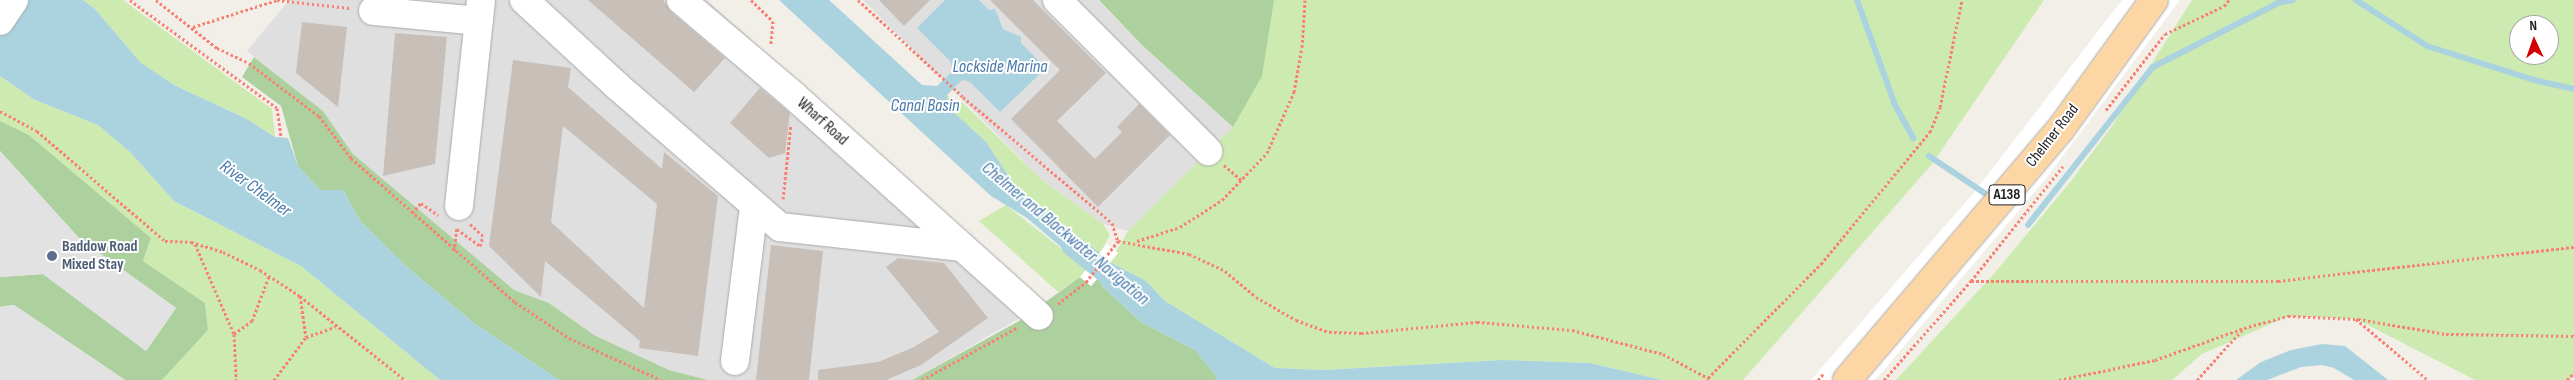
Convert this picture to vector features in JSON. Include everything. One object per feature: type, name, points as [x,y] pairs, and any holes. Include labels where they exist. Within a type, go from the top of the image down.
[{"type":"main road","name":"Chelmer Road","points":[[1847,380],[2060,130],[2154,0]]},
{"type":"street","points":[[0,21],[14,0]]},
{"type":"street","points":[[524,0],[754,206],[780,227],[960,247]]},
{"type":"street","name":"Wharf Road","points":[[681,0],[794,96],[1039,316]]},
{"type":"street","points":[[1057,0],[1208,151]]},
{"type":"street","points":[[373,11],[480,10],[459,206]]},
{"type":"street","points":[[735,361],[754,206]]},
{"type":"path","points":[[130,0],[278,108],[281,138]]},
{"type":"path","points":[[156,0],[216,48],[249,63],[319,116],[350,158],[515,302],[569,338],[661,380]]},
{"type":"path","points":[[192,27],[277,0],[373,11]]},
{"type":"path","points":[[752,0],[773,21]]},
{"type":"path","points":[[858,0],[931,69],[1112,224],[1118,241]]},
{"type":"path","points":[[1134,241],[1180,227],[1222,200],[1267,153],[1294,92],[1302,47],[1305,0]]},
{"type":"path","points":[[1708,378],[1821,264],[1930,132],[1940,107],[1962,0]]},
{"type":"path","points":[[2104,113],[2164,34],[2224,6],[2229,0]]},
{"type":"path","points":[[780,227],[794,96]]},
{"type":"path","points":[[0,111],[37,132],[165,241],[195,243],[223,252],[269,276],[300,296],[335,327],[405,380]]},
{"type":"path","points":[[1884,380],[1971,281],[2069,159]]},
{"type":"path","points":[[922,380],[1039,316],[1086,282],[1118,241],[1134,241],[1189,254],[1225,271],[1256,297],[1280,311],[1329,332],[1361,333],[1477,322],[1524,324],[1572,330],[1654,352],[1712,380]]},
{"type":"path","points":[[195,243],[234,334],[236,380]]},
{"type":"path","points":[[1971,281],[2278,281],[2574,247]]},
{"type":"path","points":[[234,334],[252,321],[269,276]]},
{"type":"path","points":[[300,296],[306,337]]},
{"type":"path","points":[[2059,380],[2155,360],[2244,328],[2288,316],[2356,319],[2446,334],[2574,336]]},
{"type":"path","points":[[2356,319],[2428,380]]},
{"type":"path","points":[[274,380],[306,337],[335,327]]},
{"type":"path","points":[[2198,380],[2244,328]]},
{"type":"path","points":[[2567,380],[2574,373]]},
{"type":"shaded area","points":[[289,0],[707,0],[983,251],[1046,303],[912,380],[708,380],[669,370],[594,335],[549,303],[514,290],[353,154],[323,111],[247,51]]},
{"type":"shaded area","points":[[863,0],[1098,0],[1142,45],[1233,127],[1128,231],[1103,224],[1041,179]]},
{"type":"shaded area","name":"Baddow Road Mixed Stay","points":[[0,151],[79,238],[176,308],[146,351],[43,274],[0,277]]},
{"type":"shaded area","points":[[14,305],[125,380],[0,380],[0,307]]},
{"type":"green space","points":[[83,0],[123,0],[272,109],[275,137],[247,119],[174,85],[140,62],[95,9]]},
{"type":"green space","points":[[1099,0],[2044,0],[1932,164],[1743,380],[1662,380],[1590,363],[1502,360],[1323,370],[1275,368],[1165,301],[1146,281],[1110,262],[1128,231],[1233,127],[1142,45]]},
{"type":"green space","points":[[1099,0],[1274,0],[1262,76],[1233,127],[1142,45]]},
{"type":"green space","points":[[2192,0],[2574,0],[2574,376],[2568,380],[2475,380],[2356,319],[2289,316],[2202,354],[2172,380],[1896,380],[1992,276],[2071,181],[2112,126]]},
{"type":"green space","points":[[254,57],[323,111],[353,154],[514,290],[549,303],[594,335],[669,370],[708,380],[559,380],[475,324],[407,267],[360,221],[343,190],[320,190],[298,166],[281,106],[242,77]]},
{"type":"green space","points":[[0,76],[35,100],[98,125],[131,153],[174,201],[301,266],[440,380],[162,380],[208,330],[205,303],[143,261],[151,238],[29,135],[0,121]]},
{"type":"green space","points":[[947,95],[958,106],[962,102],[1041,179],[1103,224],[1110,235],[1100,253],[1036,206],[1014,184],[986,142],[947,106]]},
{"type":"green space","points":[[0,121],[29,135],[151,238],[143,261],[205,303],[208,330],[162,380],[125,380],[14,305],[0,307],[0,277],[43,274],[146,351],[176,308],[79,238],[0,151]]},
{"type":"green space","points":[[1006,205],[1087,269],[1080,277],[1058,292],[979,221]]},
{"type":"green space","points":[[1080,277],[1091,286],[1098,278],[1104,288],[1141,322],[1195,350],[1217,377],[1215,380],[912,380],[1019,321]]},
{"type":"water","name":"River Chelmer","points":[[0,0],[83,0],[95,9],[140,62],[174,85],[247,119],[275,137],[288,138],[298,166],[320,190],[343,190],[360,221],[407,267],[475,324],[559,380],[440,380],[301,266],[174,201],[131,153],[98,125],[35,100],[0,76]]},
{"type":"water","name":"Canal Basin","points":[[779,0],[829,0],[922,85],[937,86],[953,71],[950,61],[917,28],[945,0],[979,0],[989,10],[995,9],[1003,29],[1021,37],[1021,43],[1046,68],[1000,112],[970,82],[962,80],[947,95],[947,106],[986,142],[1014,184],[1036,206],[1100,253],[1087,269],[1027,218],[991,196]]},
{"type":"water","points":[[1110,262],[1146,281],[1165,301],[1275,368],[1323,370],[1502,360],[1590,363],[1662,380],[1215,380],[1217,377],[1195,350],[1141,322],[1104,288],[1098,278]]},
{"type":"water","points":[[2322,344],[2345,346],[2388,380],[2354,380],[2334,368],[2322,365],[2301,367],[2267,380],[2236,380],[2261,362],[2291,350]]},
{"type":"pier","points":[[2122,0],[2180,0],[2047,177],[1883,371],[1874,380],[1811,380],[1976,190]]},
{"type":"pier","points":[[1107,244],[1118,253],[1091,286],[1080,277]]},
{"type":"building","points":[[588,0],[663,0],[671,12],[725,58],[694,92]]},
{"type":"building","points":[[879,0],[930,0],[904,26]]},
{"type":"building","points":[[990,0],[1033,0],[1106,73],[1057,121],[1095,159],[1122,132],[1117,127],[1139,104],[1170,135],[1098,207],[1011,119],[1060,70]]},
{"type":"building","points":[[302,22],[347,27],[338,107],[296,73]]},
{"type":"building","points":[[395,33],[447,37],[435,164],[383,176]]},
{"type":"building","points":[[513,60],[571,68],[568,87],[662,169],[664,152],[718,196],[698,356],[639,348],[640,341],[545,261],[541,297],[489,246]],"holes":[[[563,126],[657,204],[644,308],[551,222]]]},
{"type":"building","points":[[760,88],[790,113],[785,153],[769,158],[730,123]]},
{"type":"building","points":[[771,245],[823,251],[809,380],[756,380]]},
{"type":"building","points":[[898,258],[944,263],[988,318],[921,365],[886,380],[818,380],[818,370],[878,362],[912,348],[939,332],[886,267]]},
{"type":"waterway","points":[[1857,0],[1895,105],[1913,138]]},
{"type":"waterway","points":[[2028,225],[2153,67],[2278,3],[2293,0]]},
{"type":"waterway","points":[[2356,0],[2427,46],[2534,80],[2574,89]]},
{"type":"waterway","points":[[1929,156],[1992,198]]},
{"type":"waterway","name":"Chelmer and Blackwater Navigation","points":[[1071,245],[1125,288]]},
{"type":"place","name":"Baddow Road Mixed Stay","points":[[52,256]]},
{"type":"water label","name":"Lockside Marina","points":[[1000,67]]}]
